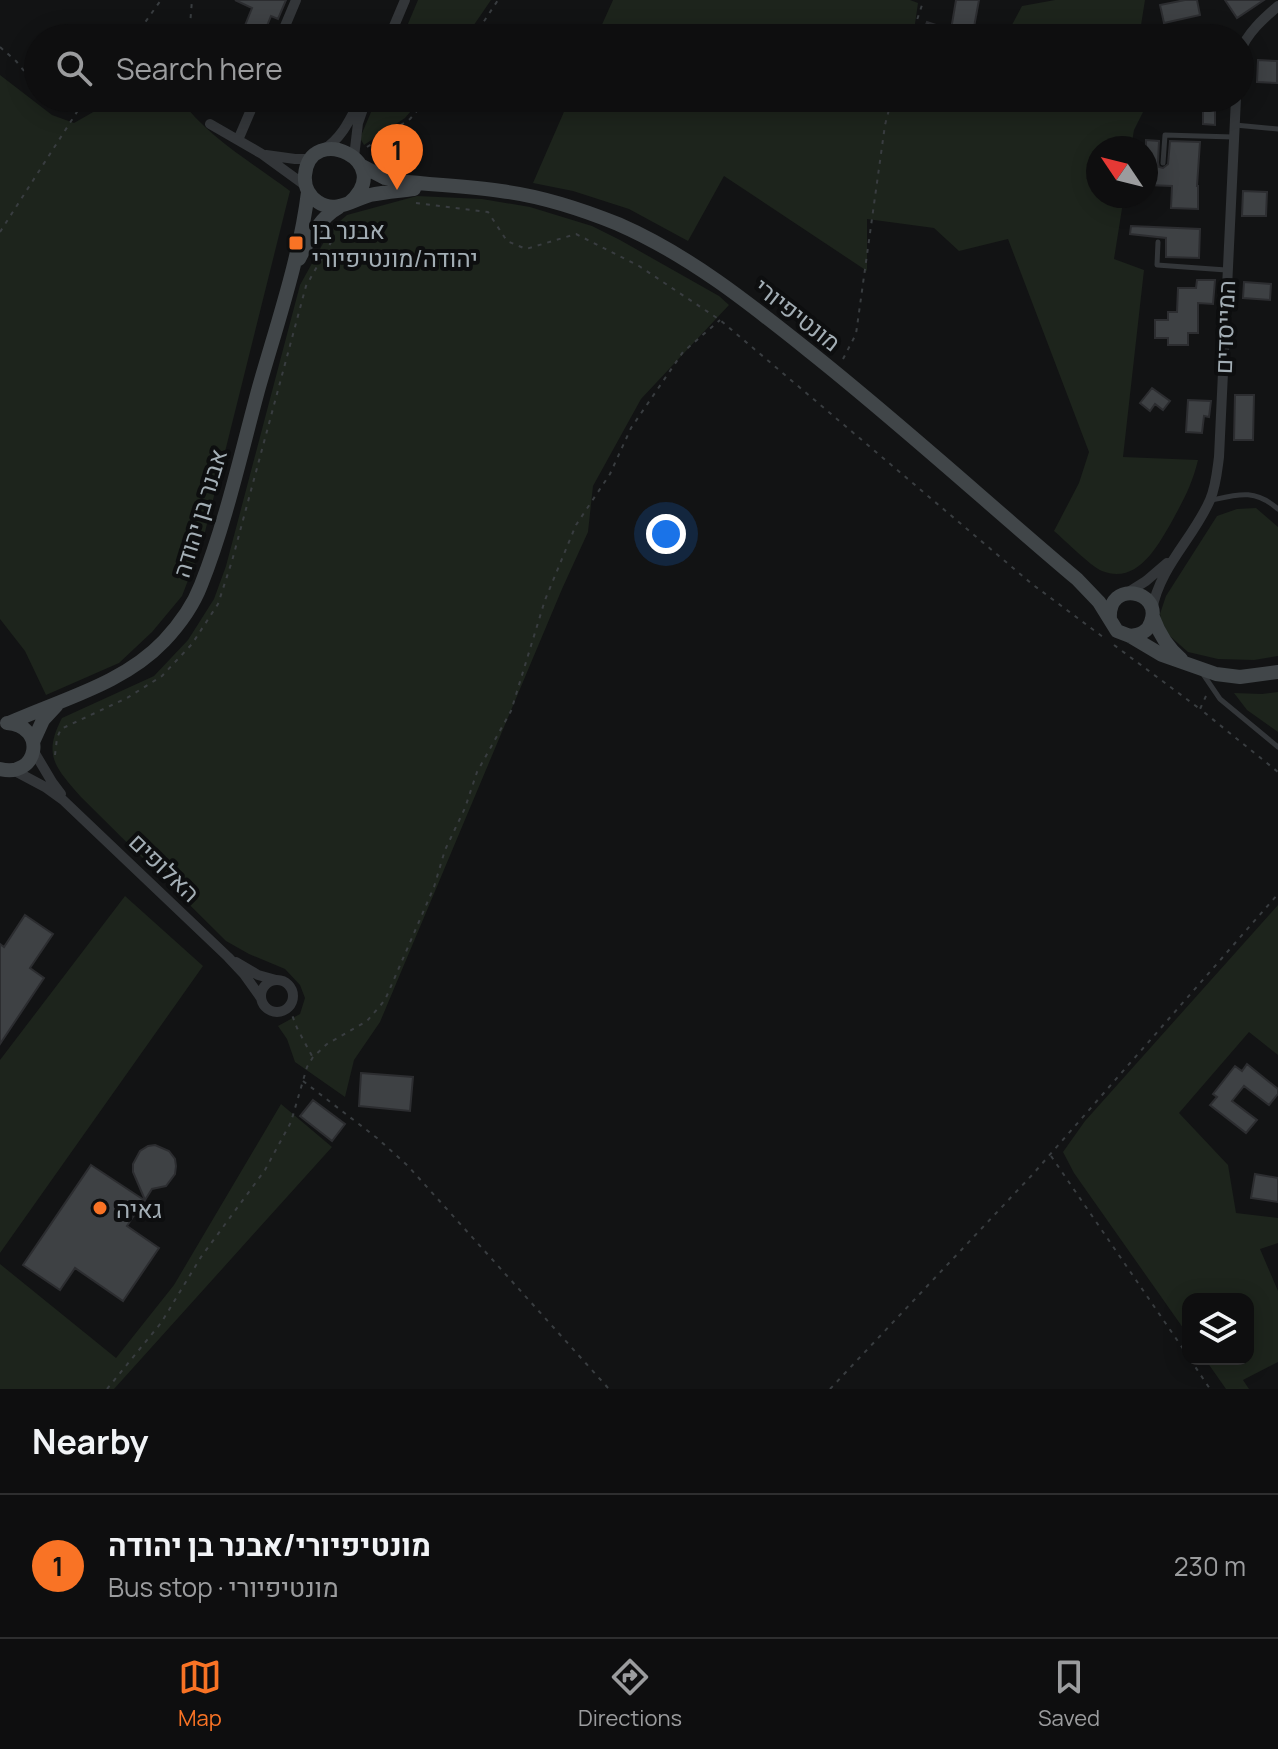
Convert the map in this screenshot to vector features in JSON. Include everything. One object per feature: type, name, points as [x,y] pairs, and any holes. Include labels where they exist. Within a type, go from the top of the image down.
[{"type":"street","points":[[286,24],[296,0]]},
{"type":"street","points":[[395,24],[405,0]]},
{"type":"street","points":[[1254,29],[1278,6]]},
{"type":"street","points":[[238,140],[250,112]]},
{"type":"street","points":[[307,189],[305,176],[316,156],[343,133],[356,112]]},
{"type":"street","points":[[210,124],[262,154],[307,189],[313,199],[330,207],[344,205],[356,197],[363,182],[357,161],[361,112]]},
{"type":"street","name":"המייסדים","points":[[1153,613],[1159,582],[1210,501],[1216,481],[1235,112]]},
{"type":"street","points":[[262,154],[295,159],[337,149],[357,161]]},
{"type":"street","name":"מונטיפיורי","points":[[357,161],[385,178],[504,191],[540,199],[617,224],[680,257],[725,286],[835,371],[1077,579],[1110,619]]},
{"type":"street","name":"מונטיפיורי","points":[[344,205],[386,192],[438,186]]},
{"type":"street","name":"אבנר בן יהודה","points":[[2,724],[119,675],[147,657],[177,626],[200,588],[291,273],[307,189]]},
{"type":"street","name":"אבנר בן יהודה","points":[[291,273],[327,214],[344,205]]},
{"type":"street","name":"המייסדים","points":[[1123,595],[1155,574],[1182,547]]},
{"type":"street","name":"מונטיפיורי","points":[[1077,579],[1102,591],[1123,595]]},
{"type":"street","points":[[1198,670],[1171,650],[1160,635],[1146,598],[1133,593],[1123,595],[1111,606],[1110,619],[1117,631],[1198,670],[1240,677],[1278,672]]},
{"type":"street","points":[[1130,636],[1137,636],[1148,629],[1153,613]]},
{"type":"street","name":"אבנר בן יהודה","points":[[4,770],[27,763],[43,720],[62,701]]},
{"type":"street","points":[[2,724],[17,724],[24,728],[30,734],[33,746]]},
{"type":"street","name":"האלופים","points":[[33,746],[52,782],[72,808]]},
{"type":"street","name":"האלופים","points":[[4,770],[45,787],[72,808],[228,957],[261,998]]},
{"type":"street","name":"האלופים","points":[[228,957],[258,975],[276,980]]},
{"type":"street","points":[[276,980],[286,983],[293,997],[285,1011],[275,1013],[265,1007],[261,993],[267,984],[276,980]]},
{"type":"lane","points":[[1163,163],[1165,135],[1278,129]]},
{"type":"lane","points":[[1158,242],[1157,265],[1226,270]]},
{"type":"lane","points":[[1210,501],[1239,494],[1252,495],[1278,509]]},
{"type":"lane","points":[[1198,670],[1220,699],[1278,747]]},
{"type":"path","points":[[144,24],[161,0]]},
{"type":"path","points":[[190,24],[192,0]]},
{"type":"path","points":[[482,24],[498,0]]},
{"type":"path","points":[[916,24],[922,5]]},
{"type":"path","points":[[0,47],[24,71]]},
{"type":"path","points":[[0,232],[77,112]]},
{"type":"path","points":[[200,112],[210,124]]},
{"type":"path","points":[[357,161],[416,112]]},
{"type":"path","points":[[835,371],[856,334],[888,112]]},
{"type":"path","points":[[407,202],[488,212],[507,241],[526,249],[576,234],[639,266],[720,320],[1032,584],[1200,709],[1278,772]]},
{"type":"path","points":[[107,1389],[161,1323],[201,1257],[265,1170],[291,1122],[307,1067],[313,1057],[327,1044],[367,1021],[385,1000],[434,887],[445,850],[465,808],[477,772],[511,711],[545,600],[576,525],[610,474],[631,428],[683,352],[720,320]]},
{"type":"path","points":[[1200,709],[1211,685]]},
{"type":"path","points":[[830,1389],[1033,1174],[1278,894]]},
{"type":"path","points":[[289,1007],[313,1057]]},
{"type":"path","points":[[303,1081],[408,1166],[609,1389]]},
{"type":"path","points":[[1049,1154],[1182,1348]]},
{"type":"path","points":[[1194,1365],[1210,1389]]},
{"type":"shaded area","points":[[418,0],[491,0],[475,24],[408,24]]},
{"type":"shaded area","points":[[613,0],[910,0],[918,3],[915,24],[602,24]]},
{"type":"shaded area","points":[[1055,0],[1145,0],[1141,24],[1012,24],[1022,6]]},
{"type":"shaded area","points":[[0,75],[24,93],[24,112],[48,112],[74,123],[93,112],[190,112],[246,160],[290,191],[202,544],[182,596],[152,632],[119,663],[46,695],[25,651],[0,619]]},
{"type":"shaded area","points":[[371,112],[410,112],[364,145],[360,138]]},
{"type":"shaded area","points":[[564,112],[1143,112],[1133,136],[1086,136],[1086,208],[1122,208],[1114,259],[1144,270],[1123,457],[1198,460],[1183,500],[1152,552],[1126,573],[1102,571],[1054,531],[1079,483],[1089,452],[1008,239],[959,251],[934,228],[867,219],[867,271],[724,176],[688,241],[629,209],[573,191],[533,183]]},
{"type":"shaded area","points":[[417,196],[482,199],[530,207],[592,226],[719,296],[729,305],[641,399],[593,486],[588,532],[380,1022],[354,1060],[345,1097],[295,1062],[287,1039],[278,1026],[300,1014],[305,998],[300,985],[285,969],[226,941],[81,797],[59,769],[53,742],[62,718],[154,676],[188,640],[214,599],[226,566],[300,285],[331,229],[347,215]]},
{"type":"shaded area","points":[[1256,508],[1278,527],[1278,656],[1254,660],[1218,659],[1188,652],[1164,631],[1160,614],[1166,596],[1217,516],[1237,509]]},
{"type":"shaded area","points":[[1278,692],[1278,732],[1247,710],[1234,693],[1262,694]]},
{"type":"shaded area","points":[[125,896],[203,966],[0,1253],[0,1060]]},
{"type":"shaded area","points":[[1278,905],[1278,1055],[1249,1032],[1179,1113],[1228,1165],[1236,1213],[1278,1218],[1278,1243],[1260,1249],[1278,1291],[1278,1362],[1243,1380],[1249,1389],[1226,1389],[1209,1365],[1254,1365],[1254,1293],[1182,1293],[1182,1326],[1074,1173],[1063,1152],[1085,1121]]},
{"type":"shaded area","points":[[281,1104],[332,1147],[114,1389],[0,1389],[0,1264],[116,1358],[174,1285]]},
{"type":"building","points":[[235,0],[286,0],[278,19],[271,16],[268,24],[246,24],[252,8]]},
{"type":"building","points":[[956,0],[979,0],[975,24],[952,24]]},
{"type":"building","points":[[1197,0],[1200,15],[1164,23],[1160,5]]},
{"type":"building","points":[[1225,0],[1264,0],[1237,18]]},
{"type":"building","points":[[1258,60],[1277,61],[1277,83],[1257,82]]},
{"type":"building","points":[[1203,112],[1215,112],[1215,125],[1203,124]]},
{"type":"building","points":[[1170,141],[1200,142],[1198,209],[1171,208],[1172,186],[1158,185],[1158,163],[1163,168],[1168,164]]},
{"type":"building","points":[[1243,191],[1267,192],[1266,216],[1242,216]]},
{"type":"building","points":[[1131,226],[1200,229],[1199,258],[1166,257],[1166,238],[1130,234]]},
{"type":"building","points":[[1197,280],[1215,280],[1213,304],[1198,303],[1198,333],[1188,333],[1188,345],[1168,345],[1168,338],[1155,338],[1155,320],[1168,320],[1168,312],[1177,312],[1178,288],[1196,288]]},
{"type":"building","points":[[1244,282],[1271,284],[1270,300],[1243,298]]},
{"type":"building","points":[[1152,388],[1170,401],[1163,410],[1155,404],[1150,411],[1140,403]]},
{"type":"building","points":[[1235,395],[1254,395],[1253,440],[1234,440]]},
{"type":"building","points":[[1188,400],[1211,401],[1209,417],[1204,416],[1202,433],[1186,432]]},
{"type":"building","points":[[25,915],[53,934],[30,968],[44,978],[0,1044],[0,944],[4,947]]},
{"type":"building","points":[[1247,1064],[1278,1089],[1278,1094],[1269,1105],[1244,1086],[1232,1101],[1257,1120],[1246,1133],[1210,1105],[1217,1097],[1213,1094],[1235,1066],[1242,1071]]},
{"type":"building","points":[[361,1073],[413,1077],[410,1111],[359,1106]]},
{"type":"building","points":[[313,1100],[345,1124],[332,1141],[300,1116]]},
{"type":"building","points":[[155,1145],[169,1151],[175,1159],[175,1174],[166,1186],[152,1189],[145,1200],[133,1172],[133,1164],[140,1151]]},
{"type":"building","name":"גאיה","points":[[91,1165],[144,1200],[127,1226],[159,1248],[123,1301],[75,1268],[60,1290],[23,1265]]},
{"type":"building","points":[[1255,1174],[1278,1178],[1278,1202],[1251,1198]]},
{"type":"place","name":"מונטיפיורי/אבנר בן יהודה","points":[[397,190]]},
{"type":"place","name":"אבנר בן יהודה/מונטיפיורי","points":[[296,243]]},
{"type":"place","name":"גאיה","points":[[100,1208]]}]
